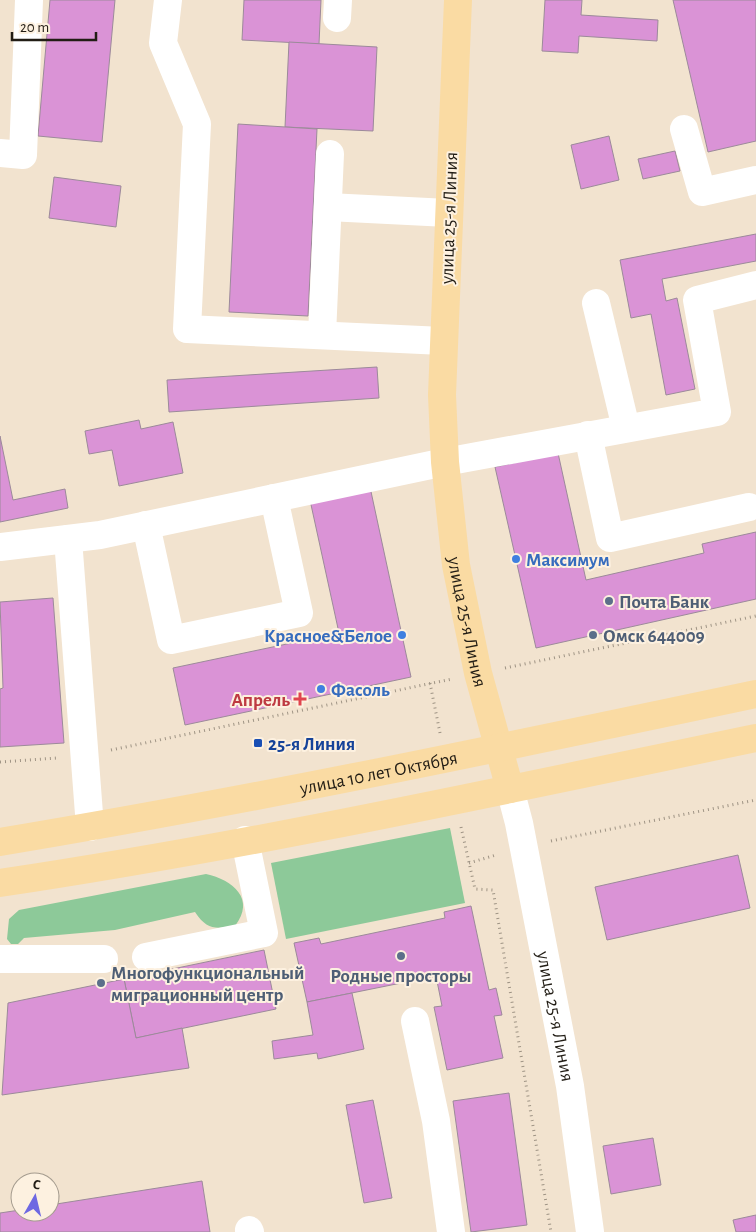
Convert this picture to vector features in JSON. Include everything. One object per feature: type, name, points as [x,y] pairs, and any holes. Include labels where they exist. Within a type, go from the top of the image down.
[{"type":"main road","name":"улица 25-я Линия","points":[[458,0],[443,341],[442,395],[445,462],[456,565],[478,674],[510,789]]},
{"type":"main road","name":"улица 10 лет Октября","points":[[0,842],[90,827],[499,749],[756,694]]},
{"type":"main road","points":[[0,883],[96,868],[245,840],[510,789],[756,738]]},
{"type":"street","points":[[0,153],[23,155],[29,0]]},
{"type":"street","points":[[168,0],[163,42],[197,124],[187,329],[443,341]]},
{"type":"street","points":[[684,129],[702,192],[756,180]]},
{"type":"street","points":[[322,335],[330,154]]},
{"type":"street","points":[[328,207],[448,213]]},
{"type":"street","points":[[0,547],[100,535],[445,462],[717,412],[697,300],[756,285]]},
{"type":"street","points":[[596,303],[626,428]]},
{"type":"street","points":[[588,435],[610,538],[749,507]]},
{"type":"street","points":[[146,525],[171,640],[299,612],[274,498]]},
{"type":"street","points":[[68,539],[90,827]]},
{"type":"street","name":"улица 25-я Линия","points":[[510,789],[524,847],[570,1086],[590,1232]]},
{"type":"street","points":[[146,957],[264,933],[245,840]]},
{"type":"street","points":[[0,959],[104,958]]},
{"type":"street","points":[[415,1021],[436,1121],[451,1232]]},
{"type":"path","points":[[0,762],[84,756],[756,616]]},
{"type":"path","points":[[469,863],[524,847],[756,800]]},
{"type":"path","points":[[493,890],[551,1232]]},
{"type":"green space","points":[[450,828],[465,903],[286,939],[271,863]]},
{"type":"green space","points":[[206,874],[233,886],[242,899],[241,916],[235,926],[212,927],[199,918],[195,912],[115,930],[24,938],[18,944],[11,944],[7,939],[9,919],[19,910]]},
{"type":"building","points":[[50,0],[115,0],[102,142],[38,136]]},
{"type":"building","points":[[244,0],[321,0],[319,44],[242,40]]},
{"type":"building","points":[[545,0],[582,0],[581,15],[658,20],[657,41],[579,36],[578,53],[542,51]]},
{"type":"building","points":[[673,0],[756,0],[756,141],[708,152]]},
{"type":"building","points":[[289,42],[377,47],[373,131],[285,127]]},
{"type":"building","points":[[238,124],[317,129],[308,316],[229,312]]},
{"type":"building","points":[[609,136],[619,180],[581,189],[571,145]]},
{"type":"building","points":[[675,151],[680,171],[643,179],[638,159]]},
{"type":"building","points":[[54,177],[121,186],[116,227],[49,218]]},
{"type":"building","points":[[756,234],[756,261],[662,279],[666,301],[677,298],[695,389],[666,395],[651,314],[631,318],[620,260]]},
{"type":"building","points":[[377,367],[379,398],[169,412],[167,380]]},
{"type":"building","points":[[139,420],[141,429],[173,422],[183,473],[119,486],[112,450],[89,454],[85,431]]},
{"type":"building","points":[[0,436],[13,500],[65,489],[68,508],[0,522]]},
{"type":"building","points":[[558,453],[586,580],[704,553],[702,544],[756,532],[756,599],[536,648],[495,467]]},
{"type":"building","points":[[370,487],[411,677],[185,725],[173,668],[339,633],[310,500]]},
{"type":"building","points":[[53,598],[64,743],[0,747],[0,689],[3,688],[0,602]]},
{"type":"building","points":[[738,855],[750,908],[607,940],[595,887]]},
{"type":"building","points":[[471,906],[489,990],[496,988],[502,1015],[494,1016],[503,1058],[447,1070],[434,1007],[442,1006],[436,976],[307,1002],[294,943],[319,938],[321,944],[445,918],[444,912]]},
{"type":"building","points":[[264,950],[276,1009],[136,1038],[124,979]]},
{"type":"building","points":[[124,979],[136,1038],[182,1028],[189,1068],[2,1095],[8,1003]]},
{"type":"building","points":[[352,993],[364,1049],[318,1059],[317,1053],[274,1059],[272,1041],[313,1035],[307,1002]]},
{"type":"building","points":[[509,1093],[527,1225],[471,1232],[453,1101]]},
{"type":"building","points":[[373,1100],[392,1198],[364,1203],[346,1105]]},
{"type":"building","points":[[653,1138],[661,1185],[611,1194],[603,1146]]},
{"type":"building","points":[[202,1181],[210,1232],[0,1232],[0,1213],[10,1212],[10,1222],[60,1222],[60,1203]]},
{"type":"building","points":[[756,1215],[756,1232],[736,1232],[733,1220]]},
{"type":"place","name":"Максимум","points":[[516,559]]},
{"type":"place","name":"Почта Банк","points":[[609,601]]},
{"type":"place","name":"Красное&Белое","points":[[402,635]]},
{"type":"place","name":"Омск 644009","points":[[593,635]]},
{"type":"place","name":"Фасоль","points":[[321,689]]},
{"type":"place","name":"Апрель","points":[[300,699]]},
{"type":"place","name":"25-я Линия","points":[[258,743]]},
{"type":"place","name":"Родные просторы","points":[[401,956]]},
{"type":"place","name":"Многофункциональный миграционный центр","points":[[101,983]]}]
